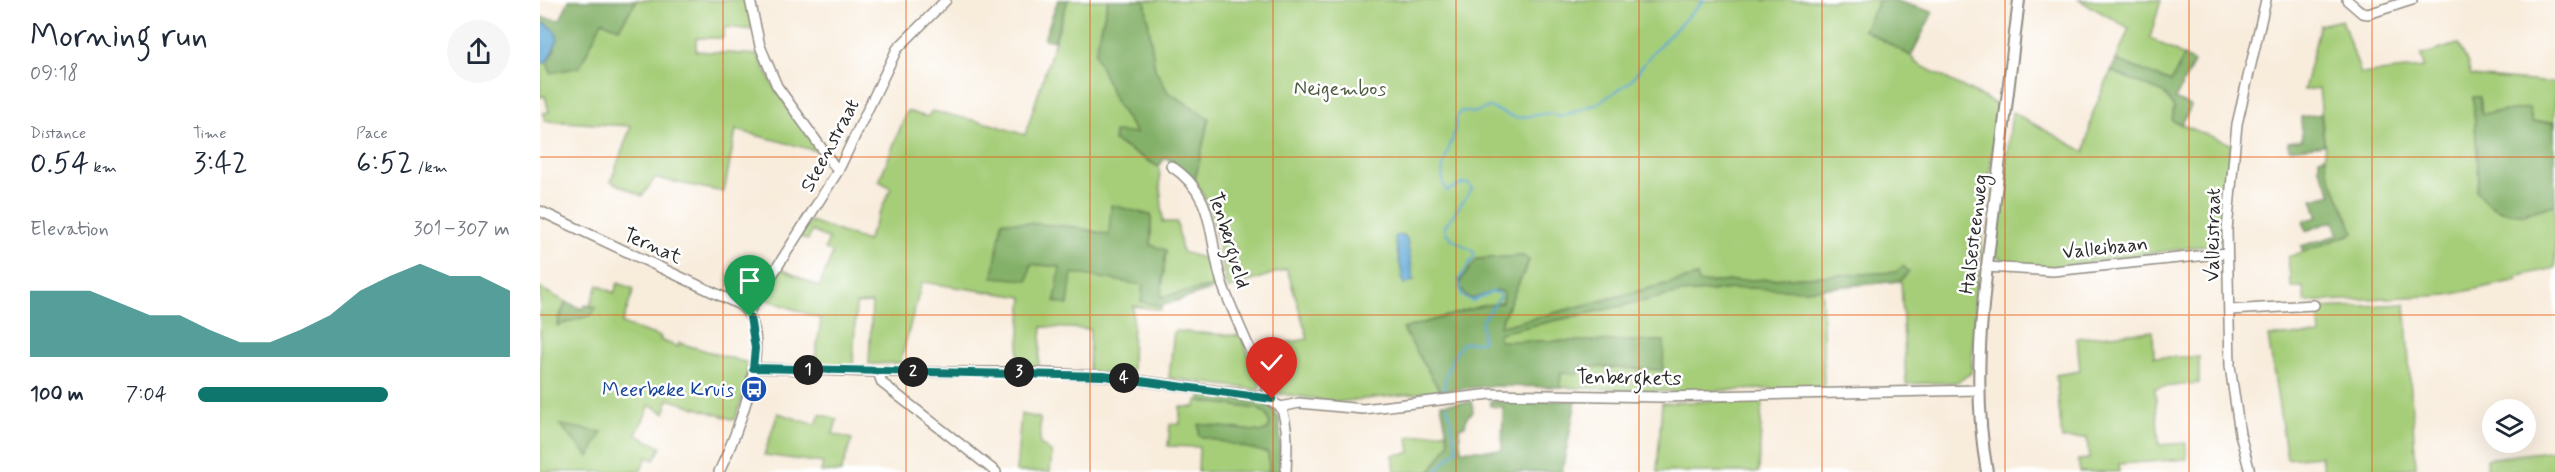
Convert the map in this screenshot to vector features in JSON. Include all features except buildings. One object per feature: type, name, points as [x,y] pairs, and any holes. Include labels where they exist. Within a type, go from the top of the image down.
[{"type":"main road","name":"Halsesteenweg","points":[[1987,472],[1982,443],[1978,390],[1980,333],[2019,0]]},
{"type":"street","points":[[750,0],[760,46],[777,86],[838,171]]},
{"type":"street","name":"Steenstraat","points":[[748,313],[838,171],[897,49],[946,0]]},
{"type":"street","name":"Valleistraat","points":[[2250,472],[2240,434],[2230,366],[2227,253],[2230,181],[2237,124],[2266,0]]},
{"type":"street","points":[[2348,0],[2362,13],[2368,14],[2412,0]]},
{"type":"street","name":"Tenbergveld","points":[[1172,166],[1193,182],[1208,212],[1218,272],[1272,399]]},
{"type":"street","name":"Ternat","points":[[540,211],[736,303],[748,313]]},
{"type":"street","name":"Valleibaan","points":[[1986,267],[2053,271],[2227,253]]},
{"type":"street","points":[[2230,310],[2314,305]]},
{"type":"street","points":[[719,472],[737,432],[753,368],[753,327],[748,313]]},
{"type":"street","points":[[753,368],[878,372],[1023,372],[1104,376],[1272,399],[1281,407],[1287,434],[1286,472]]},
{"type":"street","points":[[878,372],[882,383],[996,472]]},
{"type":"street","name":"Tenbergkets","points":[[1281,407],[1299,403],[1363,408],[1491,394],[1661,397],[1978,390]]},
{"type":"green space","points":[[569,0],[637,0],[619,28],[602,21],[580,67],[551,73],[547,62],[555,49],[545,23],[540,25],[540,17],[560,20]]},
{"type":"green space","points":[[637,0],[747,0],[753,30],[725,27],[723,38],[696,38],[696,51],[758,55],[775,89],[821,152],[736,130],[724,192],[655,178],[642,196],[611,181],[631,126],[546,121],[543,113],[549,112],[545,96],[540,97],[540,64],[547,62],[551,73],[602,21],[619,28]]},
{"type":"green space","points":[[1058,0],[1068,0],[1054,41],[1044,39]]},
{"type":"green space","points":[[1068,0],[1108,0],[1095,54],[1117,105],[1136,133],[1114,141],[1159,167],[1163,222],[1177,222],[1182,252],[1210,260],[1219,285],[1161,297],[1166,251],[1151,246],[1151,215],[1109,235],[1075,227],[1002,221],[1028,279],[1031,264],[1061,267],[1055,302],[1068,304],[1071,273],[1144,285],[1142,302],[1161,306],[1161,310],[1133,306],[1132,374],[1089,372],[1090,329],[1042,327],[1038,370],[1017,367],[1023,297],[922,282],[900,363],[869,364],[872,303],[856,304],[853,366],[814,366],[821,319],[763,298],[782,269],[819,287],[833,253],[825,249],[829,239],[812,231],[808,240],[800,237],[810,221],[867,241],[891,188],[879,181],[907,111],[927,117],[932,111],[991,124],[1025,135]]},
{"type":"green space","points":[[1108,0],[1145,0],[1155,69],[1168,92],[1209,118],[1195,180],[1165,157],[1159,167],[1114,141],[1114,132],[1136,133],[1117,105],[1095,54]]},
{"type":"green space","name":"Neigembos","points":[[1145,0],[1879,0],[1864,30],[1911,56],[1916,63],[1998,105],[1979,265],[1971,373],[1958,382],[1906,384],[1901,279],[1908,272],[1903,266],[1896,272],[1698,283],[1697,276],[1499,327],[1529,261],[1523,256],[1477,259],[1472,298],[1499,290],[1503,293],[1502,303],[1481,306],[1403,329],[1440,391],[1337,402],[1275,393],[1269,387],[1253,348],[1308,339],[1287,269],[1227,289],[1211,210],[1195,180],[1209,118],[1168,92],[1155,69]]},
{"type":"green space","points":[[1879,0],[1893,0],[1933,12],[1911,56],[1864,30]]},
{"type":"green space","points":[[2079,0],[2161,0],[2150,38],[2184,56],[2171,82],[2116,60],[2129,28]]},
{"type":"green space","points":[[2342,20],[2361,74],[2424,67],[2421,55],[2458,44],[2467,61],[2471,76],[2555,83],[2555,127],[2553,122],[2532,122],[2529,108],[2482,114],[2480,97],[2473,97],[2479,179],[2476,191],[2522,215],[2555,205],[2555,268],[2515,277],[2518,280],[2448,295],[2305,302],[2303,287],[2291,287],[2288,257],[2354,233],[2327,170],[2319,88],[2304,90],[2320,25]]},
{"type":"green space","points":[[2184,56],[2194,63],[2175,99],[2191,106],[2182,124],[2172,121],[2174,107],[2164,93],[2111,71],[2116,60],[2171,82]]},
{"type":"green space","points":[[2111,71],[2164,93],[2174,107],[2172,121],[2231,144],[2221,239],[2214,244],[2050,268],[2008,265],[1995,254],[2012,112],[2085,152],[2092,115]]},
{"type":"green space","points":[[2473,97],[2480,97],[2482,114],[2529,108],[2532,122],[2554,122],[2555,205],[2533,211],[2512,213],[2493,207],[2476,190],[2479,179]]},
{"type":"green space","points":[[2321,114],[2324,145],[2289,149],[2288,142],[2302,140],[2301,117]]},
{"type":"green space","points":[[2325,156],[2327,170],[2354,233],[2303,252],[2301,246],[2338,235],[2333,221],[2306,231],[2303,221],[2318,217],[2312,199],[2332,194],[2319,169],[2319,158]]},
{"type":"green space","points":[[1111,205],[1151,215],[1151,245],[1166,250],[1161,297],[1219,285],[1220,287],[1161,306],[1141,302],[1143,285],[1072,273],[1068,305],[1055,302],[1060,267],[1031,264],[1028,280],[993,277],[1002,221],[1075,227],[1109,235]]},
{"type":"green space","points":[[1523,256],[1529,260],[1499,327],[1697,276],[1699,283],[1896,272],[1903,266],[1909,272],[1900,281],[1805,290],[1747,288],[1680,293],[1499,333],[1499,341],[1664,341],[1663,370],[1581,366],[1579,374],[1561,373],[1560,387],[1490,386],[1440,391],[1403,329],[1481,306],[1502,303],[1503,293],[1499,290],[1472,299],[1466,296],[1460,288],[1461,280],[1477,259]]},
{"type":"green space","points":[[618,283],[634,289],[622,324],[661,337],[660,340],[678,347],[679,343],[748,363],[745,389],[735,420],[668,399],[665,413],[650,405],[636,435],[661,447],[654,460],[647,457],[640,472],[540,472],[540,288],[566,302],[558,319],[596,307],[590,305],[598,285],[614,293]]},
{"type":"green space","points":[[1747,288],[1822,288],[1824,387],[1675,392],[1560,387],[1561,373],[1581,366],[1663,370],[1498,341],[1499,333],[1680,293]]},
{"type":"green space","points":[[566,302],[582,309],[585,305],[596,307],[592,315],[557,326]]},
{"type":"green space","points":[[2405,304],[2416,467],[2383,472],[2324,472],[2321,456],[2287,459],[2268,336],[2320,335],[2318,308]]},
{"type":"green space","points":[[1174,331],[1241,336],[1260,383],[1259,390],[1169,378]]},
{"type":"green space","points":[[2153,331],[2154,357],[2199,357],[2199,383],[2155,388],[2159,445],[2186,443],[2187,459],[2119,464],[2119,472],[2080,472],[2078,460],[2089,459],[2087,438],[2062,439],[2056,375],[2080,371],[2077,338]]},
{"type":"green space","points":[[1200,392],[1270,405],[1280,420],[1281,472],[1269,472],[1268,453],[1199,436],[1199,424],[1262,432],[1268,430],[1270,424],[1266,414],[1258,409],[1200,401]]},
{"type":"green space","points":[[1762,399],[1759,472],[1657,472],[1662,403]]},
{"type":"green space","points":[[1197,400],[1258,409],[1266,413],[1270,424],[1268,430],[1262,432],[1199,425],[1200,436],[1269,453],[1269,472],[1198,472],[1199,447],[1168,446],[1170,424],[1180,424],[1180,407],[1196,407]]},
{"type":"green space","points":[[1490,401],[1576,401],[1562,472],[1430,472],[1449,443],[1441,404],[1472,402],[1473,412],[1467,417],[1465,426],[1459,428],[1461,450],[1502,450],[1503,407],[1490,406]]},
{"type":"green space","points":[[778,413],[816,425],[820,414],[837,419],[833,434],[852,439],[841,472],[821,472],[823,463],[764,455]]},
{"type":"green space","points":[[1021,414],[1040,418],[1040,444],[1052,453],[1050,472],[1016,472]]},
{"type":"green space","points":[[560,425],[602,432],[589,457]]},
{"type":"green space","points":[[1448,431],[1449,443],[1430,472],[1395,472],[1393,455],[1410,453],[1408,437]]},
{"type":"green space","points":[[2555,450],[2555,472],[2487,472],[2486,459]]},
{"type":"water","points":[[545,23],[555,31],[558,39],[547,62],[540,64],[540,25]]},
{"type":"water","points":[[1404,235],[1407,239],[1414,280],[1404,285],[1395,236]]},
{"type":"waterway","points":[[1444,390],[1448,371],[1456,353],[1463,343],[1482,342],[1482,321],[1500,297],[1499,293],[1492,292],[1472,301],[1462,296],[1459,280],[1475,255],[1473,251],[1452,239],[1445,231],[1445,226],[1472,189],[1469,184],[1464,183],[1447,191],[1442,178],[1459,114],[1461,111],[1473,113],[1489,107],[1516,118],[1550,113],[1560,117],[1597,104],[1630,82],[1653,52],[1704,0]]},
{"type":"waterway","points":[[1435,472],[1457,449],[1447,406]]},
{"type":"place","name":"Meerbeke Kruis","points":[[754,389]]},
{"type":"route","points":[[750,317],[755,348],[753,368],[878,372],[1023,372],[1104,376],[1250,394],[1272,399]]}]
